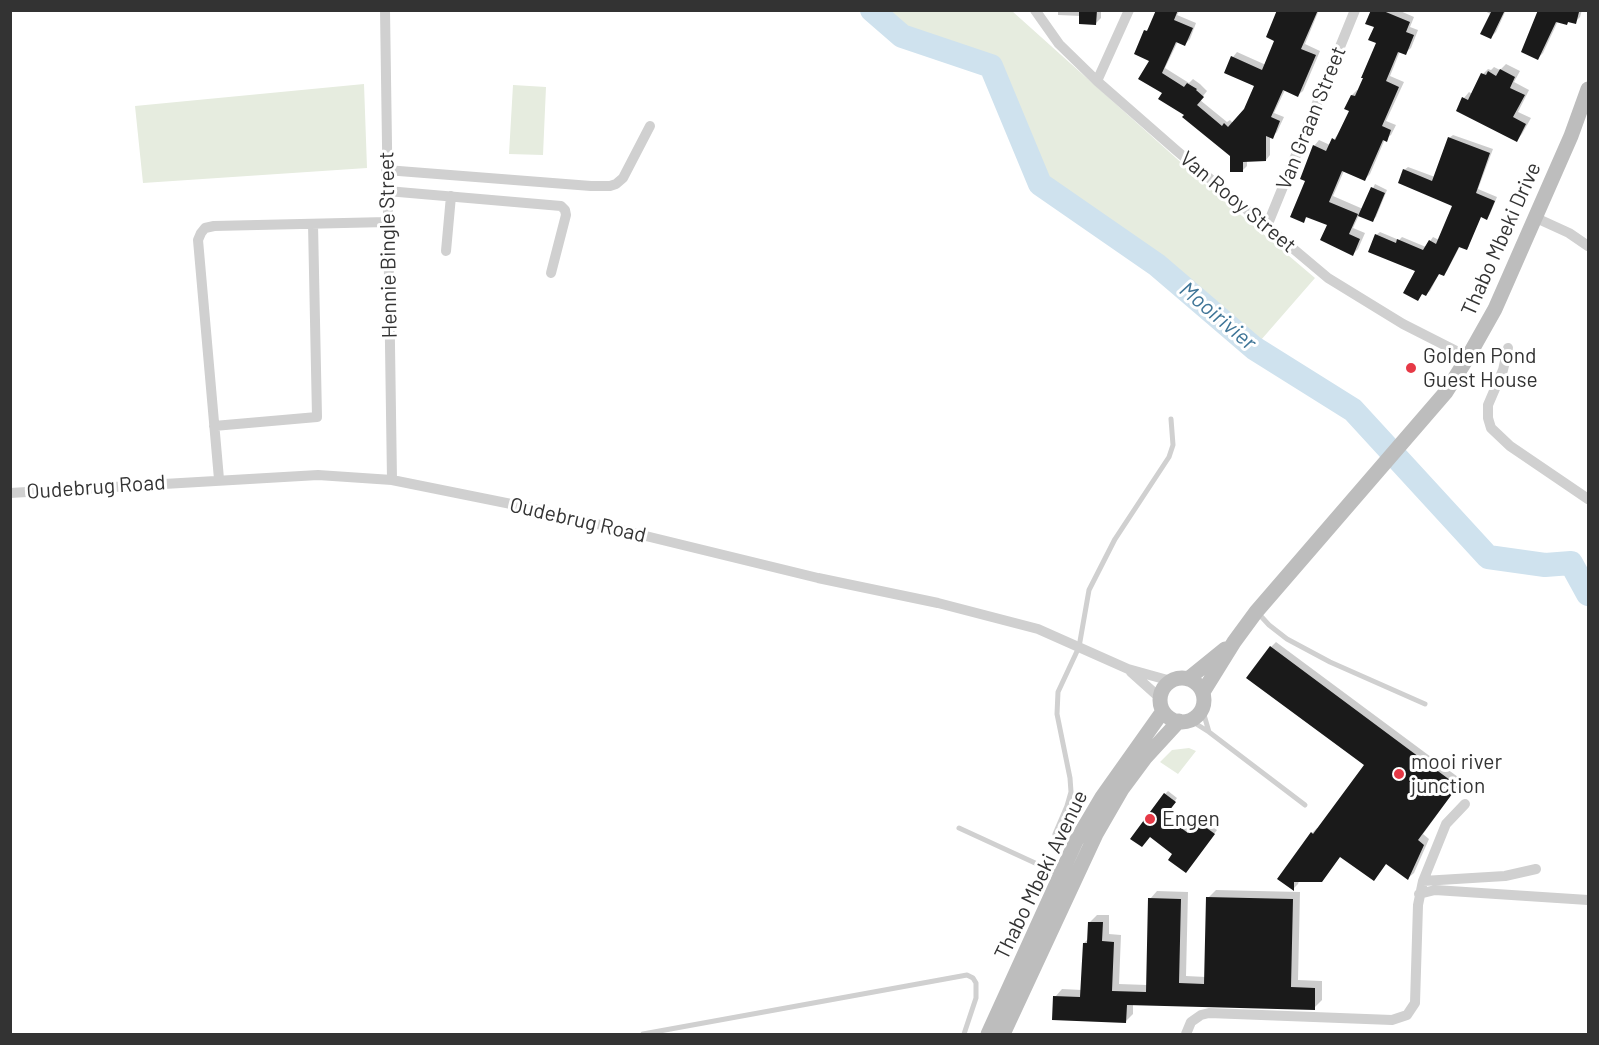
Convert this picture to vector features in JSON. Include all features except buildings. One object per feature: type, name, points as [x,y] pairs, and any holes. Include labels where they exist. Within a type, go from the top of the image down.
[{"type":"main road","name":"Thabo Mbeki Drive","points":[[1256,612],[1446,392],[1495,309],[1588,89]]},
{"type":"main road","points":[[1203,692],[1256,612]]},
{"type":"main road","points":[[1188,679],[1234,642]]},
{"type":"main road","points":[[1179,678],[1188,679],[1197,684],[1203,692],[1202,708],[1195,717],[1185,721],[1170,718],[1162,705],[1163,688],[1171,681],[1179,678]]},
{"type":"main road","name":"Thabo Mbeki Avenue","points":[[988,1035],[1060,874],[1102,797],[1162,705]]},
{"type":"main road","name":"Thabo Mbeki Avenue","points":[[1003,1035],[1096,834],[1122,789],[1145,758],[1185,721]]},
{"type":"street","name":"Hennie Bingle Street","points":[[385,10],[392,480]]},
{"type":"street","name":"Van Rooy Street","points":[[1035,10],[1059,44],[1097,81],[1328,278],[1403,324],[1468,357]]},
{"type":"street","points":[[1097,81],[1129,10]]},
{"type":"street","name":"Van Graan Street","points":[[1267,225],[1355,10]]},
{"type":"street","points":[[386,170],[610,186],[623,178],[650,126]]},
{"type":"street","points":[[387,191],[561,206],[566,215],[551,273]]},
{"type":"street","points":[[446,251],[451,196]]},
{"type":"street","points":[[1534,218],[1588,243]]},
{"type":"street","points":[[219,479],[198,240],[201,233],[205,228],[214,226],[387,222]]},
{"type":"street","points":[[214,426],[317,417],[313,224]]},
{"type":"street","points":[[1508,348],[1503,370],[1488,405],[1491,428],[1510,446],[1588,499]]},
{"type":"street","name":"Oudebrug Road","points":[[10,493],[318,475],[392,480],[531,508],[818,578],[938,603],[1038,629],[1128,669],[1171,681]]},
{"type":"street","name":"Oudebrug Road","points":[[1128,669],[1162,705]]},
{"type":"street","points":[[1186,1035],[1191,1022],[1209,1013],[1392,1020],[1407,1015],[1415,1003],[1419,894],[1446,824],[1465,804]]},
{"type":"street","points":[[1423,880],[1505,876],[1536,869]]},
{"type":"street","points":[[1419,894],[1434,890],[1588,900]]},
{"type":"lane","points":[[1055,834],[1071,792],[1071,778],[1060,734],[1057,705],[1059,692],[1079,647],[1089,590],[1115,539],[1168,457],[1173,445],[1171,419]]},
{"type":"lane","points":[[1256,612],[1287,639],[1330,662],[1425,704]]},
{"type":"lane","points":[[1202,708],[1209,732]]},
{"type":"lane","points":[[1185,721],[1209,732],[1305,805]]},
{"type":"lane","points":[[959,828],[1060,874]]},
{"type":"lane","points":[[643,1035],[967,975],[976,983],[976,998],[964,1035]]},
{"type":"shaded area","points":[[872,11],[1012,11],[1215,193],[1315,278],[1254,348],[1157,265],[1040,184],[991,66],[902,36]]},
{"type":"shaded area","points":[[364,84],[367,168],[143,183],[135,106]]},
{"type":"shaded area","points":[[513,85],[546,87],[543,155],[509,154]]},
{"type":"shaded area","points":[[1189,748],[1196,751],[1178,774],[1160,762],[1172,750]]},
{"type":"waterway","name":"Mooirivier","points":[[872,10],[902,36],[991,66],[1040,184],[1157,265],[1254,348],[1353,410],[1488,557],[1545,565],[1571,563],[1588,594]]},
{"type":"place","name":"Golden Pond Guest House","points":[[1411,368]]},
{"type":"place","name":"mooi river junction","points":[[1399,774]]},
{"type":"place","name":"Engen","points":[[1150,819]]}]
